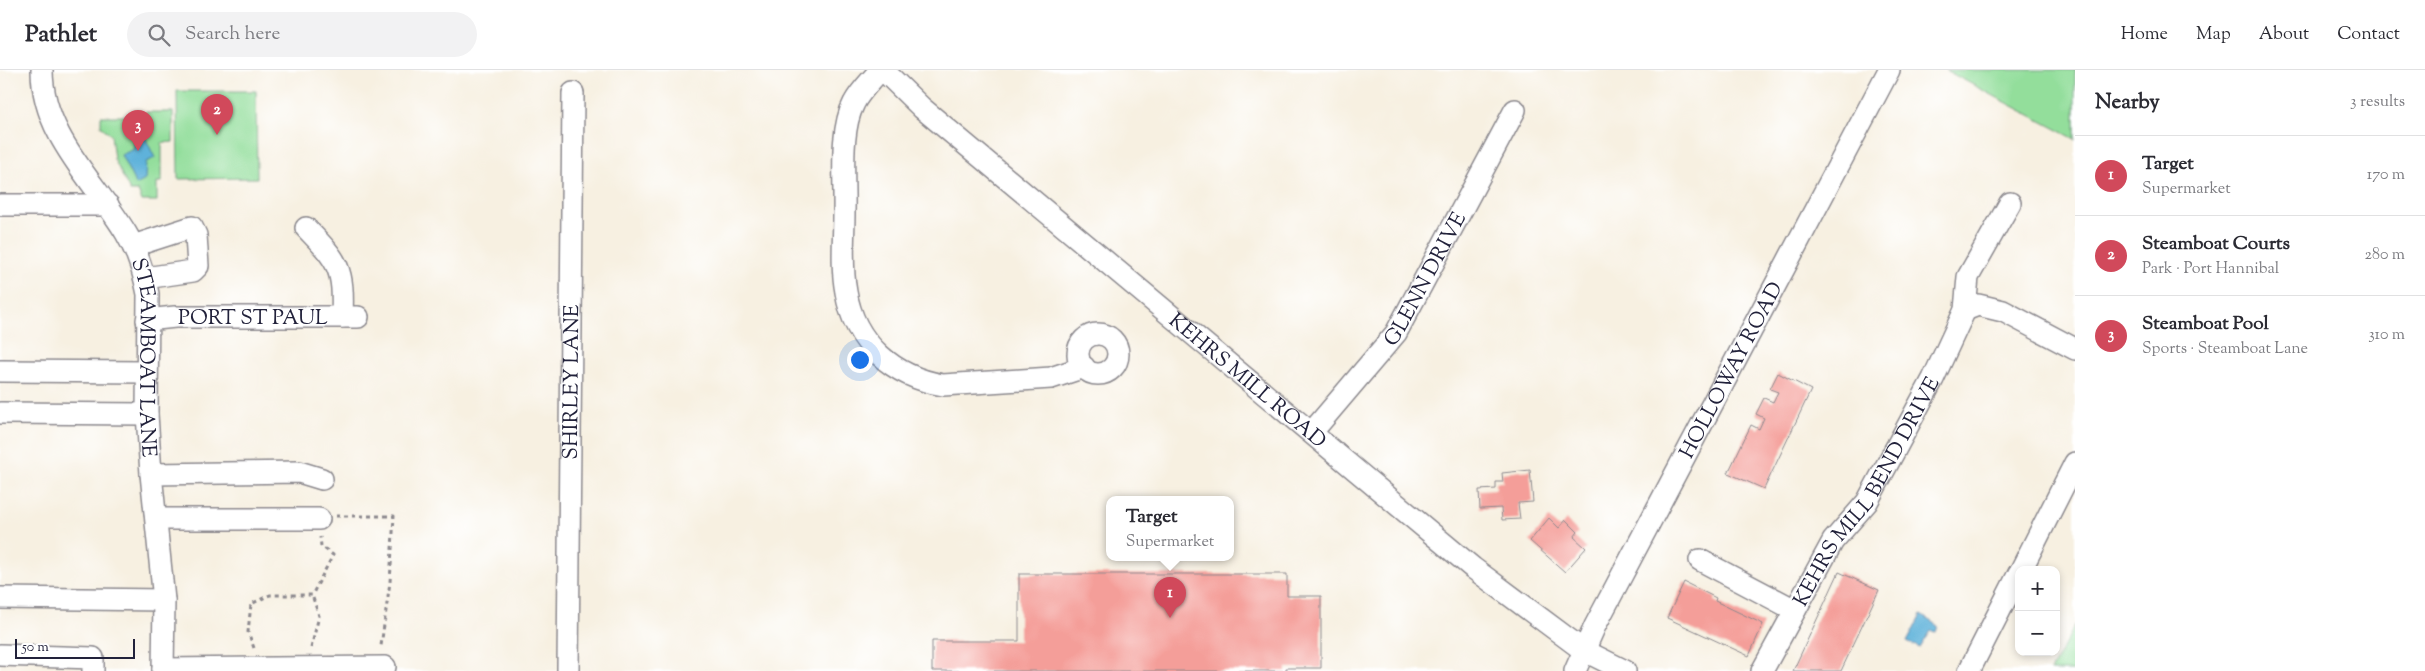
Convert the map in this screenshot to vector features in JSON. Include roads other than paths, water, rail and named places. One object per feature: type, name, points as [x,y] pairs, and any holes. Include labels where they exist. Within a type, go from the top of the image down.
[{"type":"street","name":"STEAMBOAT LANE","points":[[42,70],[42,89],[51,120],[68,152],[108,205],[133,246],[145,278],[148,294],[147,414],[164,600],[163,670]]},
{"type":"street","points":[[881,70],[854,102],[848,118],[845,150],[844,276],[850,311],[865,340],[892,366],[926,382],[943,385],[1051,378],[1084,367]]},
{"type":"street","name":"KEHRS MILL ROAD","points":[[881,70],[922,108],[1473,568],[1583,650],[1625,671]]},
{"type":"street","name":"HOLLOWAY ROAD","points":[[1575,671],[1583,650],[1889,70]]},
{"type":"street","name":"SHIRLEY LANE","points":[[568,671],[573,93]]},
{"type":"street","name":"GLENN DRIVE","points":[[1312,432],[1396,334],[1515,110]]},
{"type":"street","name":"KEHRS MILL BEND DRIVE","points":[[1762,671],[1833,541],[1867,502],[1933,380],[1965,310],[1968,277],[2010,204]]},
{"type":"street","points":[[0,205],[108,205]]},
{"type":"street","points":[[133,246],[192,227],[196,235],[198,266],[193,271],[145,278]]},
{"type":"street","name":"PORT ST PAUL","points":[[147,320],[176,317],[350,317],[339,270],[330,253],[306,228]]},
{"type":"street","points":[[1965,310],[1978,305],[2003,311],[2075,349]]},
{"type":"street","points":[[0,371],[147,372]]},
{"type":"street","points":[[0,413],[147,414]]},
{"type":"street","points":[[2023,566],[2075,463]]},
{"type":"street","points":[[151,474],[299,472],[322,480]]},
{"type":"street","points":[[157,519],[328,518]]},
{"type":"street","points":[[1700,560],[1795,610]]},
{"type":"street","points":[[1969,671],[2015,581]]},
{"type":"street","points":[[0,598],[164,600]]},
{"type":"street","points":[[0,656],[93,658],[93,671]]},
{"type":"street","points":[[163,670],[385,667]]},
{"type":"water","points":[[143,133],[155,158],[146,162],[145,180],[136,185],[121,155],[134,149],[134,137]]},
{"type":"water","points":[[1921,615],[1938,626],[1936,632],[1931,631],[1920,648],[1907,642]]},
{"type":"place","name":"Steamboat Courts","points":[[217,135]]},
{"type":"place","name":"Steamboat Pool","points":[[138,151]]},
{"type":"place","name":"Target","points":[[1170,618]]}]
